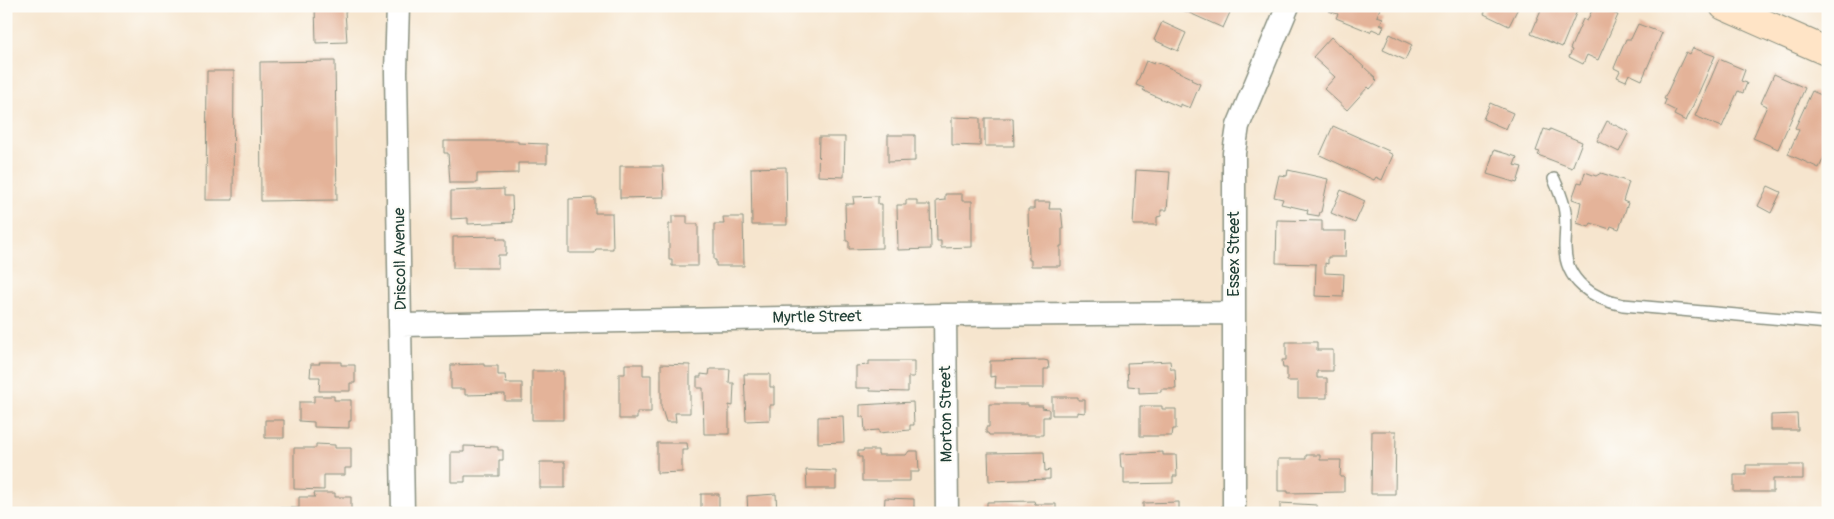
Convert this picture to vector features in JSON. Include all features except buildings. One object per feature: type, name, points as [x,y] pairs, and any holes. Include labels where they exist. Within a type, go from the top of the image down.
[{"type":"street","name":"Driscoll Avenue","points":[[398,6],[396,72],[403,513]]},
{"type":"street","name":"Essex Street","points":[[1234,513],[1234,153],[1238,126],[1288,6]]},
{"type":"street","points":[[1724,6],[1828,52]]},
{"type":"street","name":"Myrtle Street","points":[[401,325],[945,315],[1234,313]]},
{"type":"street","name":"Morton Street","points":[[945,315],[947,513]]},
{"type":"lane","points":[[1554,179],[1565,211],[1565,249],[1568,267],[1577,282],[1584,289],[1607,302],[1828,323]]}]
